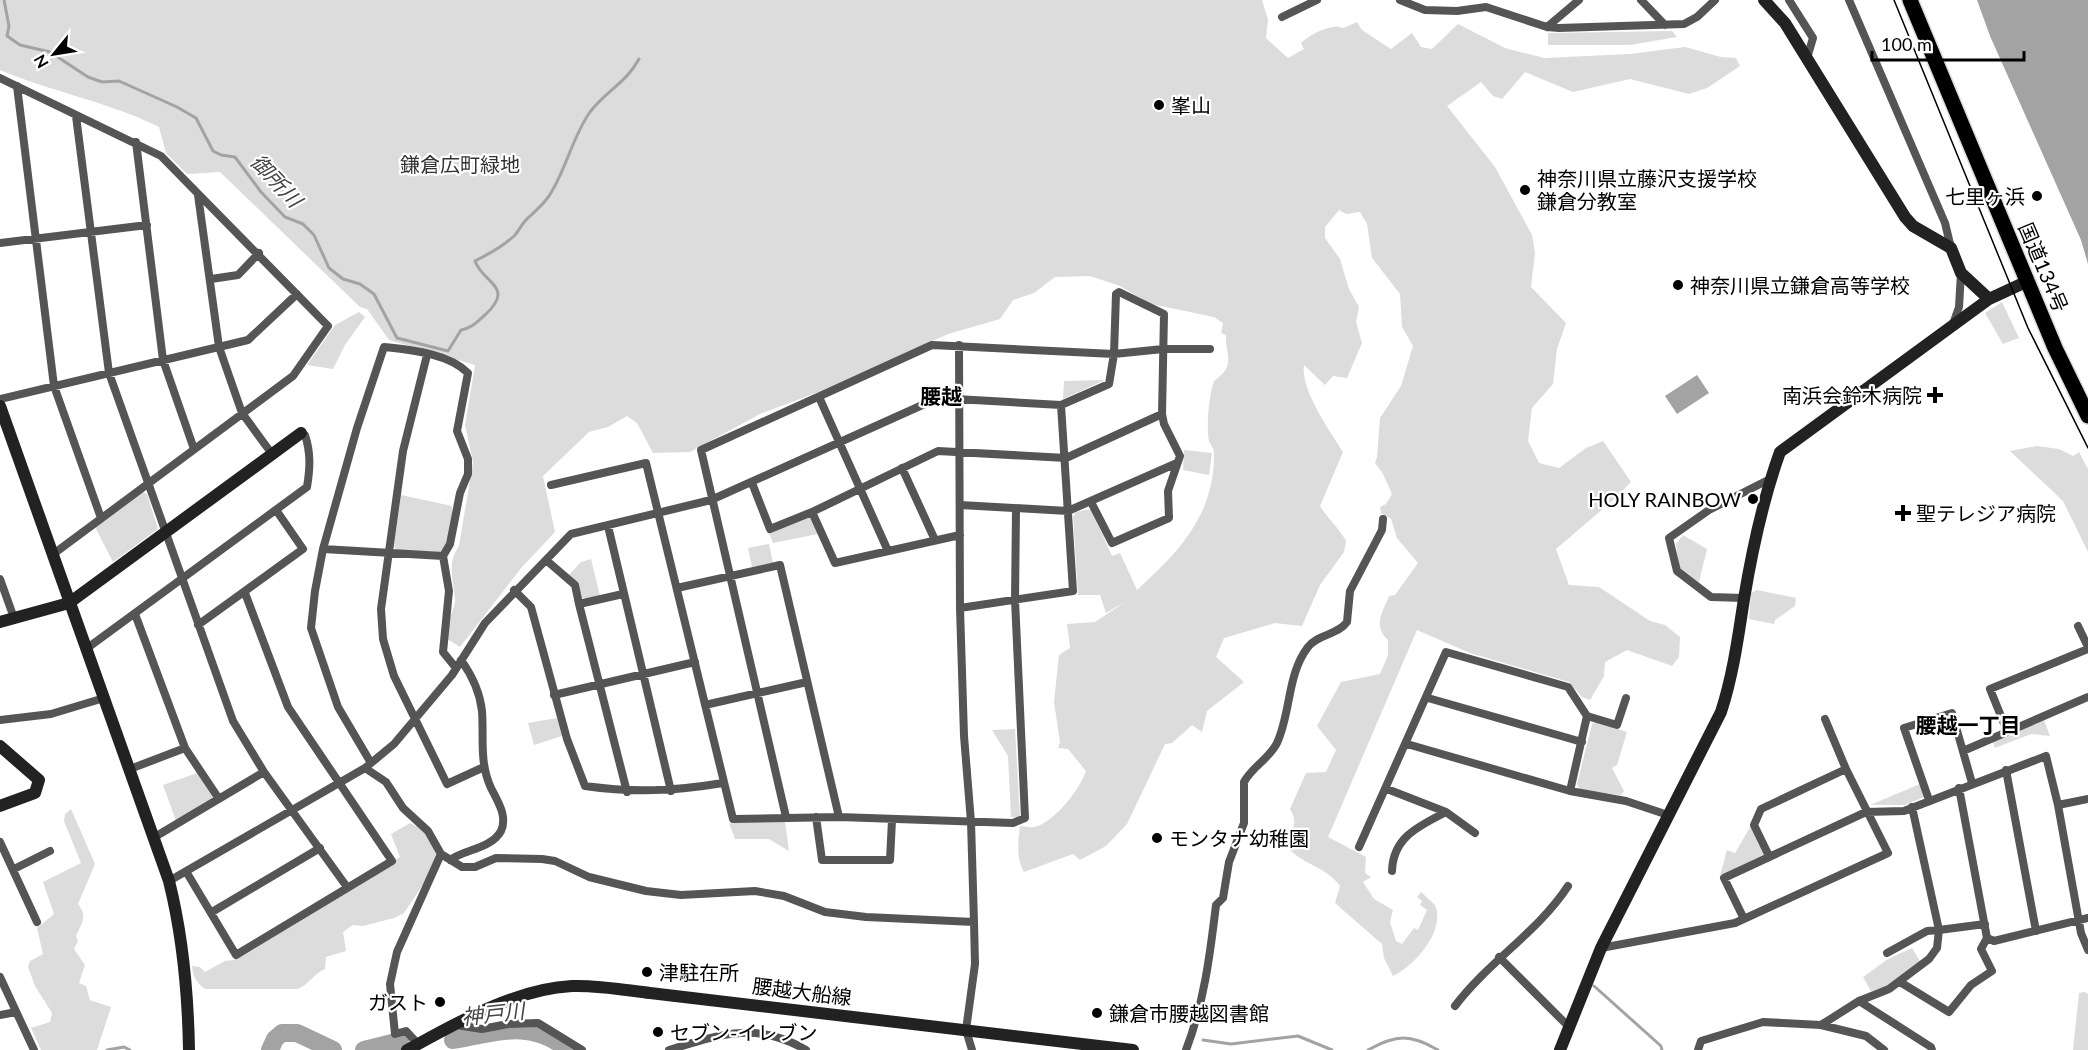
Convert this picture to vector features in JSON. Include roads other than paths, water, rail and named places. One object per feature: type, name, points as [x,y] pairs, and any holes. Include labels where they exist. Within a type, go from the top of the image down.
[{"type":"highway","name":"国道134号","points":[[1910,0],[2069,379],[2088,416]]},
{"type":"street","points":[[1282,17],[1294,4],[1317,0]]},
{"type":"street","points":[[1400,0],[1425,10],[1457,11],[1486,7],[1547,27],[1665,25],[1690,22],[1715,0]]},
{"type":"street","points":[[1486,7],[1493,0]]},
{"type":"street","points":[[1547,27],[1579,0]]},
{"type":"street","points":[[1641,0],[1665,25]]},
{"type":"street","points":[[1764,0],[1777,11],[1905,217],[1913,226],[1951,248]]},
{"type":"street","points":[[1789,0],[1813,38],[1807,58]]},
{"type":"street","points":[[1849,0],[1945,223],[1951,248],[1961,273],[1959,308],[1953,324]]},
{"type":"street","points":[[0,78],[161,156],[259,253],[328,326],[293,376],[51,555]]},
{"type":"street","points":[[17,86],[54,386],[101,518]]},
{"type":"street","points":[[76,116],[109,373],[233,721],[264,772],[347,887]]},
{"type":"street","points":[[136,142],[163,360],[194,449]]},
{"type":"street","points":[[198,194],[219,347],[242,414],[272,454]]},
{"type":"street","points":[[0,243],[147,225]]},
{"type":"street","points":[[211,279],[238,275],[259,253]]},
{"type":"street","points":[[1961,273],[1989,299]]},
{"type":"street","points":[[1560,1050],[1601,948],[1721,712],[1730,686],[1744,598],[1770,479],[1780,452],[1989,299],[2028,281]]},
{"type":"street","points":[[169,881],[187,873],[368,766],[394,744],[416,721],[485,623],[514,590],[571,534],[711,500],[938,398],[1061,405],[1109,384],[1114,354],[1116,294],[1119,292],[1164,314],[1162,414],[1180,456],[1168,491],[1169,518],[1112,543],[1091,502]]},
{"type":"street","points":[[0,399],[248,340],[297,294]]},
{"type":"street","points":[[786,817],[728,575],[701,450],[932,345],[1114,354],[1163,349],[1210,349]]},
{"type":"street","points":[[959,345],[960,608],[964,736],[971,822],[975,964],[966,1030],[972,1050]]},
{"type":"street","points":[[450,860],[459,853],[492,840],[502,828],[501,807],[484,767],[482,710],[474,682],[458,664],[443,652],[449,591],[443,556],[450,544],[460,493],[468,474],[468,459],[457,431],[468,373],[457,363],[384,347],[357,428],[323,549],[315,591],[313,637],[338,707],[368,766],[386,782],[403,808],[428,831],[441,854],[450,860],[468,868],[495,858],[555,861],[589,877],[646,891],[681,895],[755,891],[784,896],[825,912],[866,917],[974,922]]},
{"type":"street","points":[[427,355],[402,451],[381,609],[383,639],[394,676],[447,784],[484,767]]},
{"type":"street","points":[[819,397],[888,551]]},
{"type":"street","points":[[960,608],[1073,591],[1061,405]]},
{"type":"street","points":[[0,406],[51,555],[87,649],[169,881],[179,920],[186,973],[189,1050]]},
{"type":"street","points":[[752,483],[770,529],[812,512],[938,451],[1066,458],[1162,414]]},
{"type":"street","points":[[0,622],[69,603],[301,433],[305,435],[309,446],[308,487],[87,649]]},
{"type":"street","points":[[550,485],[645,462],[733,819],[839,817],[1013,823],[1025,818],[1015,600],[1016,510]]},
{"type":"street","points":[[960,505],[1016,510],[1068,511],[1177,463]]},
{"type":"street","points":[[902,468],[935,540]]},
{"type":"street","points":[[1744,598],[1711,597],[1677,571],[1669,538],[1709,510],[1770,479]]},
{"type":"street","points":[[198,625],[303,549],[276,510]]},
{"type":"street","points":[[812,512],[835,563],[960,535]]},
{"type":"street","points":[[1186,1050],[1195,1027],[1208,973],[1216,905],[1224,898],[1229,862],[1244,823],[1244,782],[1276,745],[1288,707],[1289,694],[1307,648],[1316,639],[1347,622],[1350,591],[1382,530],[1383,519]]},
{"type":"street","points":[[608,526],[671,791]]},
{"type":"street","points":[[323,549],[443,556]]},
{"type":"street","points":[[546,560],[575,585],[598,685],[627,792]]},
{"type":"street","points":[[677,588],[780,565],[839,817]]},
{"type":"street","points":[[0,579],[14,618]]},
{"type":"street","points":[[514,590],[531,607],[567,739],[585,786],[627,792],[671,791],[723,783]]},
{"type":"street","points":[[187,873],[236,955],[392,861],[288,707],[245,593]]},
{"type":"street","points":[[579,604],[623,594]]},
{"type":"street","points":[[135,615],[185,748],[219,799]]},
{"type":"street","points":[[2007,731],[1990,688],[2088,648],[2078,626]]},
{"type":"street","points":[[1359,847],[1428,698],[1446,652],[1568,687],[1587,716],[1617,725],[1626,698]]},
{"type":"street","points":[[554,695],[695,662]]},
{"type":"street","points":[[705,705],[807,682]]},
{"type":"street","points":[[0,720],[51,714],[104,698]]},
{"type":"street","points":[[1428,698],[1582,742]]},
{"type":"street","points":[[1963,751],[2088,698]]},
{"type":"street","points":[[1929,800],[1904,728],[1952,713],[1972,783]]},
{"type":"street","points":[[1570,791],[1587,716]]},
{"type":"street","points":[[1601,948],[1735,923],[1888,853],[1866,812],[1825,718]]},
{"type":"street","points":[[1407,744],[1570,791],[1619,799],[1668,815]]},
{"type":"street","points":[[0,746],[39,780],[35,794],[0,806]]},
{"type":"street","points":[[130,769],[185,748]]},
{"type":"street","points":[[1744,919],[1724,878],[1866,812],[1904,811],[2046,756],[2058,805],[2078,921],[2088,950]]},
{"type":"street","points":[[1769,856],[1754,825],[1761,809],[1846,769]]},
{"type":"street","points":[[2006,770],[2036,931]]},
{"type":"street","points":[[153,838],[264,772]]},
{"type":"street","points":[[1900,982],[1949,1012],[1971,985],[1992,971],[1981,949],[1987,938],[1959,788]]},
{"type":"street","points":[[1387,789],[1446,813],[1475,833]]},
{"type":"street","points":[[2058,805],[2088,799]]},
{"type":"street","points":[[1821,1025],[1859,1001],[1889,990],[1929,959],[1937,948],[1939,930],[1912,807]]},
{"type":"street","points":[[1392,871],[1392,853],[1414,828],[1446,813]]},
{"type":"street","points":[[816,817],[822,860],[890,860],[892,820]]},
{"type":"street","points":[[0,842],[37,922]]},
{"type":"street","points":[[212,912],[320,848]]},
{"type":"street","points":[[14,869],[50,851]]},
{"type":"street","points":[[418,1044],[406,1031],[395,1034],[390,984],[401,943],[441,854]]},
{"type":"street","points":[[1455,1006],[1473,981],[1554,909],[1568,886]]},
{"type":"street","points":[[1987,938],[1994,941],[2088,918]]},
{"type":"street","points":[[1887,953],[1920,934],[1985,924]]},
{"type":"street","points":[[1499,957],[1569,1028]]},
{"type":"street","points":[[0,977],[34,1050]]},
{"type":"street","name":"腰越大船線","points":[[406,1050],[514,999],[540,991],[572,986],[1133,1050]]},
{"type":"street","points":[[1859,1001],[1931,1047],[1932,1050]]},
{"type":"street","points":[[0,1015],[16,1012]]},
{"type":"street","points":[[1698,1050],[1701,1041],[1762,1022],[1821,1025],[1866,1036],[1884,1050]]},
{"type":"street","points":[[456,1025],[482,1029],[538,1023],[582,1050]]},
{"type":"street","points":[[669,1050],[728,1034],[753,1031],[784,1037],[806,1050]]},
{"type":"waterway","name":"御所川","points":[[4,0],[9,26],[7,36],[20,45],[50,52],[88,77],[102,82],[119,81],[196,118],[213,151],[235,157],[261,192],[285,217],[303,224],[314,235],[329,268],[343,279],[360,284],[374,294],[397,338],[448,351],[461,330],[471,326],[485,315],[498,298],[495,286],[479,269],[475,261],[495,250],[516,234],[547,199],[584,121],[603,98],[622,81],[639,59]]},
{"type":"waterway","points":[[1594,986],[1661,1046],[1662,1050]]},
{"type":"waterway","name":"神戸川","points":[[453,1040],[499,1031],[527,1031],[555,1040],[569,1050]]},
{"type":"waterway","name":"神戸川","points":[[270,1050],[275,1039],[282,1033],[297,1033],[333,1050]]},
{"type":"waterway","points":[[1203,1040],[1231,1044],[1298,1036],[1332,1050]]},
{"type":"waterway","points":[[1368,1050],[1387,1041],[1403,1038],[1420,1041],[1438,1050]]},
{"type":"waterway","name":"神戸川","points":[[364,1050],[400,1041]]},
{"type":"waterway","name":"神戸川","points":[[107,1050],[124,1047],[130,1050]]},
{"type":"tram line","points":[[1894,0],[2028,328],[2088,448]]},
{"type":"place","name":"峯山","points":[[1159,105]]},
{"type":"place","name":"神奈川県立藤沢支援学校 鎌倉分教室","points":[[1525,190]]},
{"type":"place","name":"七里ヶ浜","points":[[2037,196]]},
{"type":"place","name":"神奈川県立鎌倉高等学校","points":[[1678,285]]},
{"type":"place","name":"南浜会鈴木病院","points":[[1935,395]]},
{"type":"place","name":"HOLY RAINBOW","points":[[1753,499]]},
{"type":"place","name":"聖テレジア病院","points":[[1903,513]]},
{"type":"place","name":"モンタナ幼稚園","points":[[1157,838]]},
{"type":"place","name":"津駐在所","points":[[647,972]]},
{"type":"place","name":"ガスト","points":[[440,1002]]},
{"type":"place","name":"鎌倉市腰越図書館","points":[[1097,1013]]},
{"type":"place","name":"セブン-イレブン","points":[[658,1032]]},
{"type":"district","name":"腰越","points":[[941,395]]},
{"type":"district","name":"腰越一丁目","points":[[1968,724]]},
{"type":"park label","name":"鎌倉広町緑地","points":[[460,164]]}]
